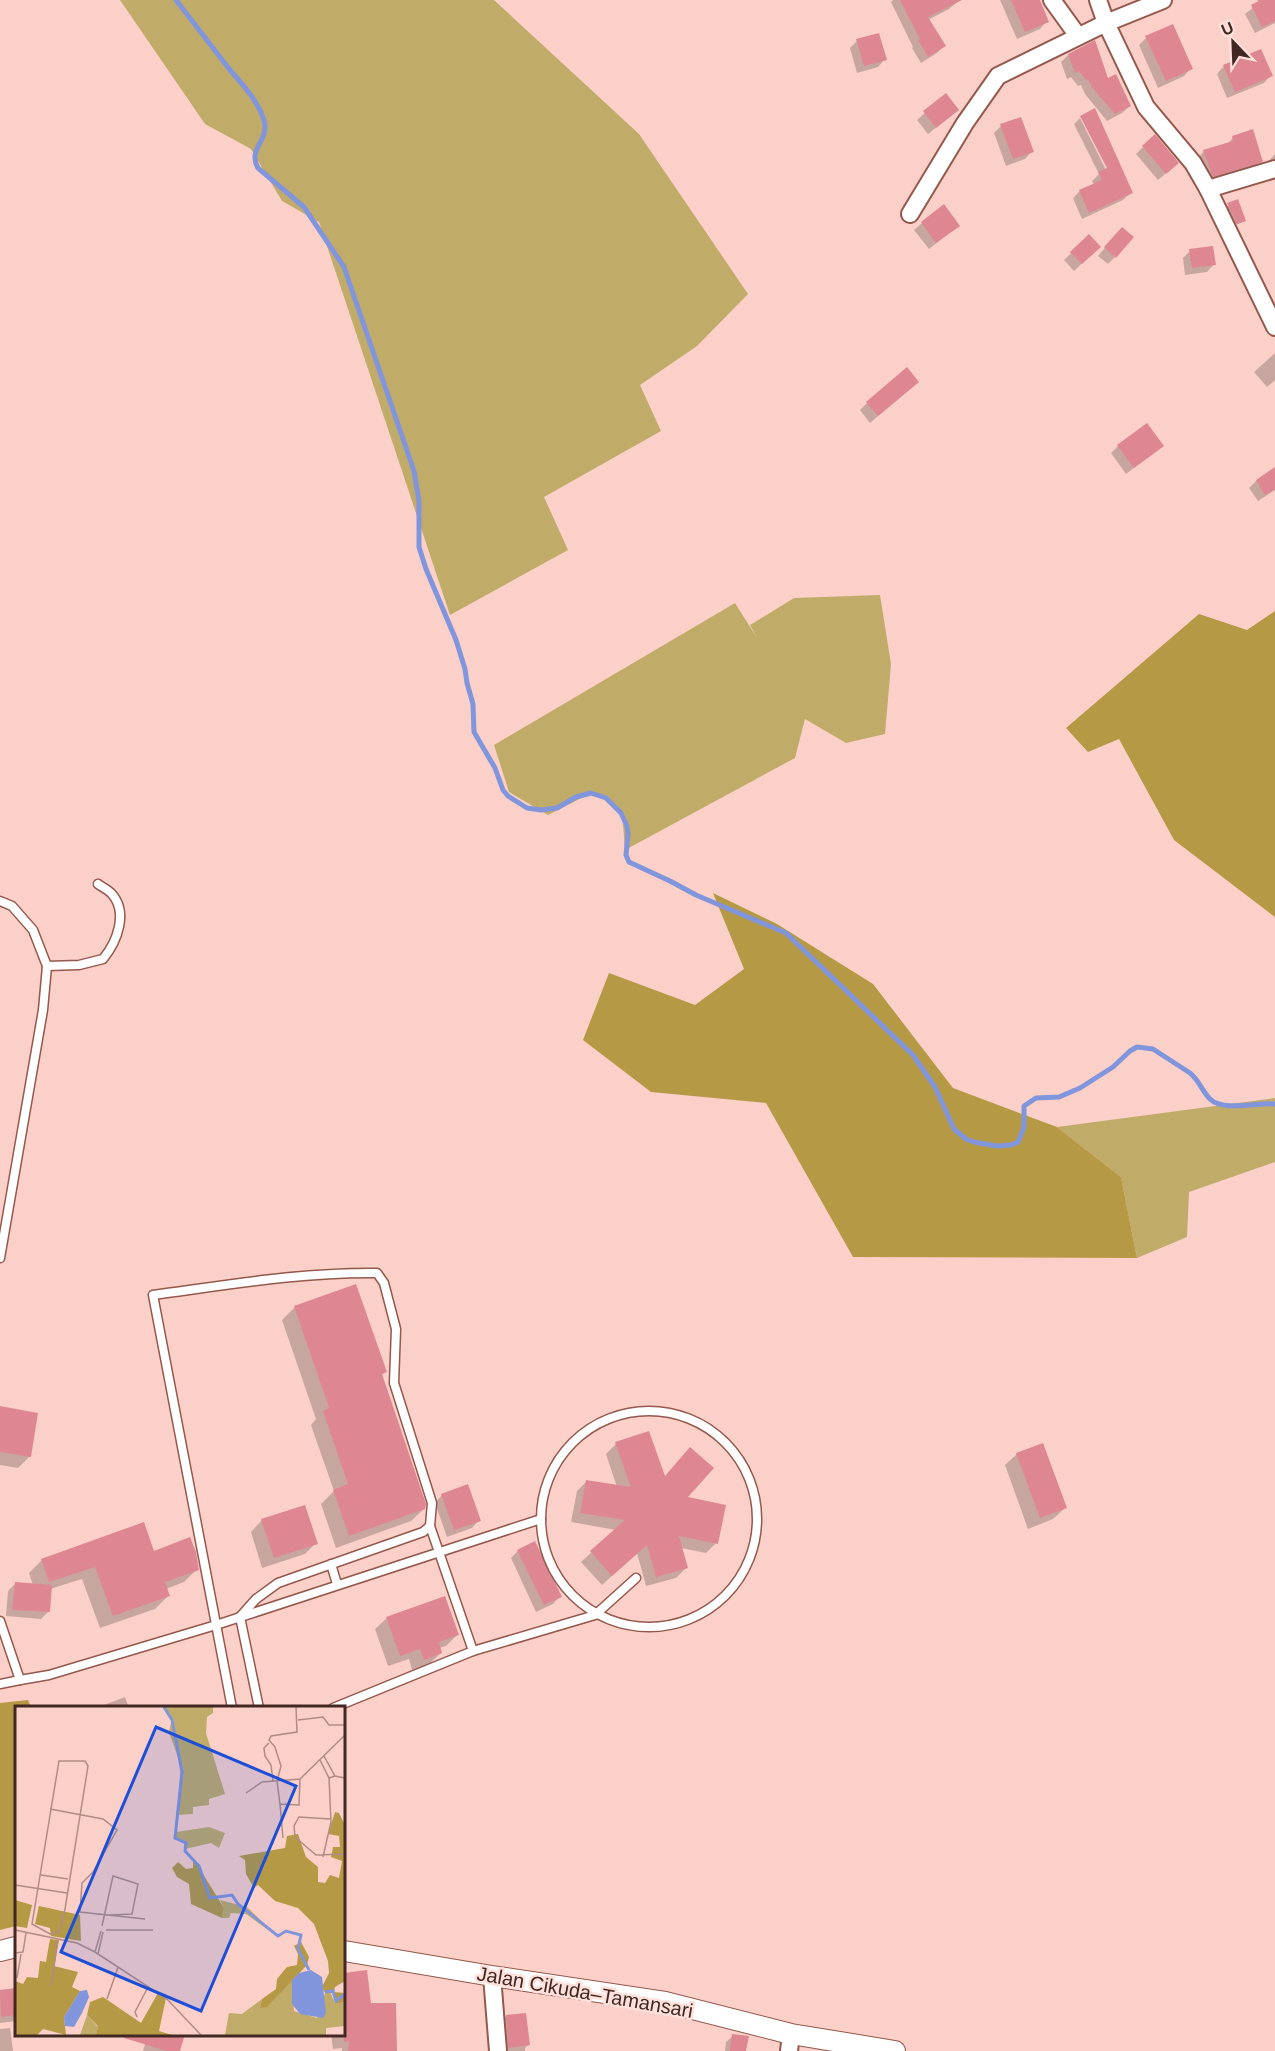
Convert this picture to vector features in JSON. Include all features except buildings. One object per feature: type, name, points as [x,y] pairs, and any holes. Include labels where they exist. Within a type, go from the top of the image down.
[{"type":"street","points":[[1052,0],[1078,36]]},
{"type":"street","points":[[1098,0],[1106,23],[1146,106],[1193,163],[1275,327]]},
{"type":"street","points":[[910,214],[965,123],[998,76],[1106,23],[1163,0]]},
{"type":"street","points":[[1208,189],[1275,169]]},
{"type":"street","points":[[0,1951],[15,1947]]},
{"type":"street","name":"Jalan Cikuda–Tamansari","points":[[345,1951],[665,2002],[790,2043],[895,2051]]},
{"type":"street","points":[[492,1976],[498,2051]]},
{"type":"lane","points":[[48,966],[79,965],[103,959],[113,947],[120,925],[119,909],[111,893],[98,884]]},
{"type":"lane","points":[[0,901],[12,906],[33,930],[48,966],[41,1021],[0,1258]]},
{"type":"lane","points":[[232,1706],[153,1295],[278,1278],[348,1272],[377,1273],[384,1283],[396,1329],[394,1383],[432,1503],[430,1526],[473,1651]]},
{"type":"lane","points":[[639,1411],[684,1415],[723,1438],[739,1455],[757,1497],[756,1542],[737,1583],[703,1613],[660,1627],[637,1627],[595,1615],[582,1607],[554,1573],[544,1546],[541,1519],[550,1474],[577,1438],[617,1415],[639,1411]]},
{"type":"lane","points":[[0,1684],[49,1675],[216,1625],[541,1519]]},
{"type":"lane","points":[[240,1617],[256,1599],[278,1583],[423,1532],[430,1526]]},
{"type":"lane","points":[[331,1564],[337,1584]]},
{"type":"lane","points":[[336,1706],[473,1651],[595,1615],[636,1578]]},
{"type":"lane","points":[[240,1617],[259,1706]]},
{"type":"lane","points":[[0,1621],[20,1680]]},
{"type":"shaded area","points":[[120,0],[494,0],[639,134],[748,294],[697,346],[640,385],[661,431],[544,497],[568,550],[450,615],[319,222],[282,201],[251,149],[205,124]]},
{"type":"shaded area","points":[[880,595],[891,664],[885,734],[846,743],[805,719],[795,758],[625,850],[622,811],[593,792],[548,815],[509,792],[494,745],[735,603],[757,638],[750,625],[794,598]]},
{"type":"shaded area","points":[[1275,611],[1275,917],[1174,840],[1119,739],[1088,752],[1066,728],[1199,614],[1247,630]]},
{"type":"shaded area","points":[[713,893],[777,924],[873,984],[953,1088],[1057,1127],[1121,1177],[1137,1258],[853,1257],[766,1103],[651,1092],[583,1040],[609,973],[695,1005],[744,969]]},
{"type":"shaded area","points":[[1275,1098],[1275,1162],[1189,1192],[1187,1237],[1137,1258],[1121,1177],[1057,1127]]},
{"type":"shaded area","points":[[28,1700],[31,1706],[15,1706],[15,1926],[0,1930],[0,1703]]},
{"type":"waterway","points":[[176,0],[258,106],[265,127],[255,155],[258,168],[304,207],[344,267],[414,471],[419,501],[419,547],[456,640],[465,669],[473,704],[474,732],[508,796],[527,808],[541,810],[557,808],[576,797],[591,793],[606,798],[621,813],[627,826],[626,855],[629,862],[696,895],[786,933],[913,1055],[935,1087],[954,1129],[966,1139],[997,1146],[1018,1142],[1024,1127],[1024,1106],[1036,1098],[1059,1097],[1080,1088],[1113,1067],[1137,1047],[1153,1049],[1190,1073],[1207,1096],[1216,1103],[1232,1106],[1275,1104]]}]
